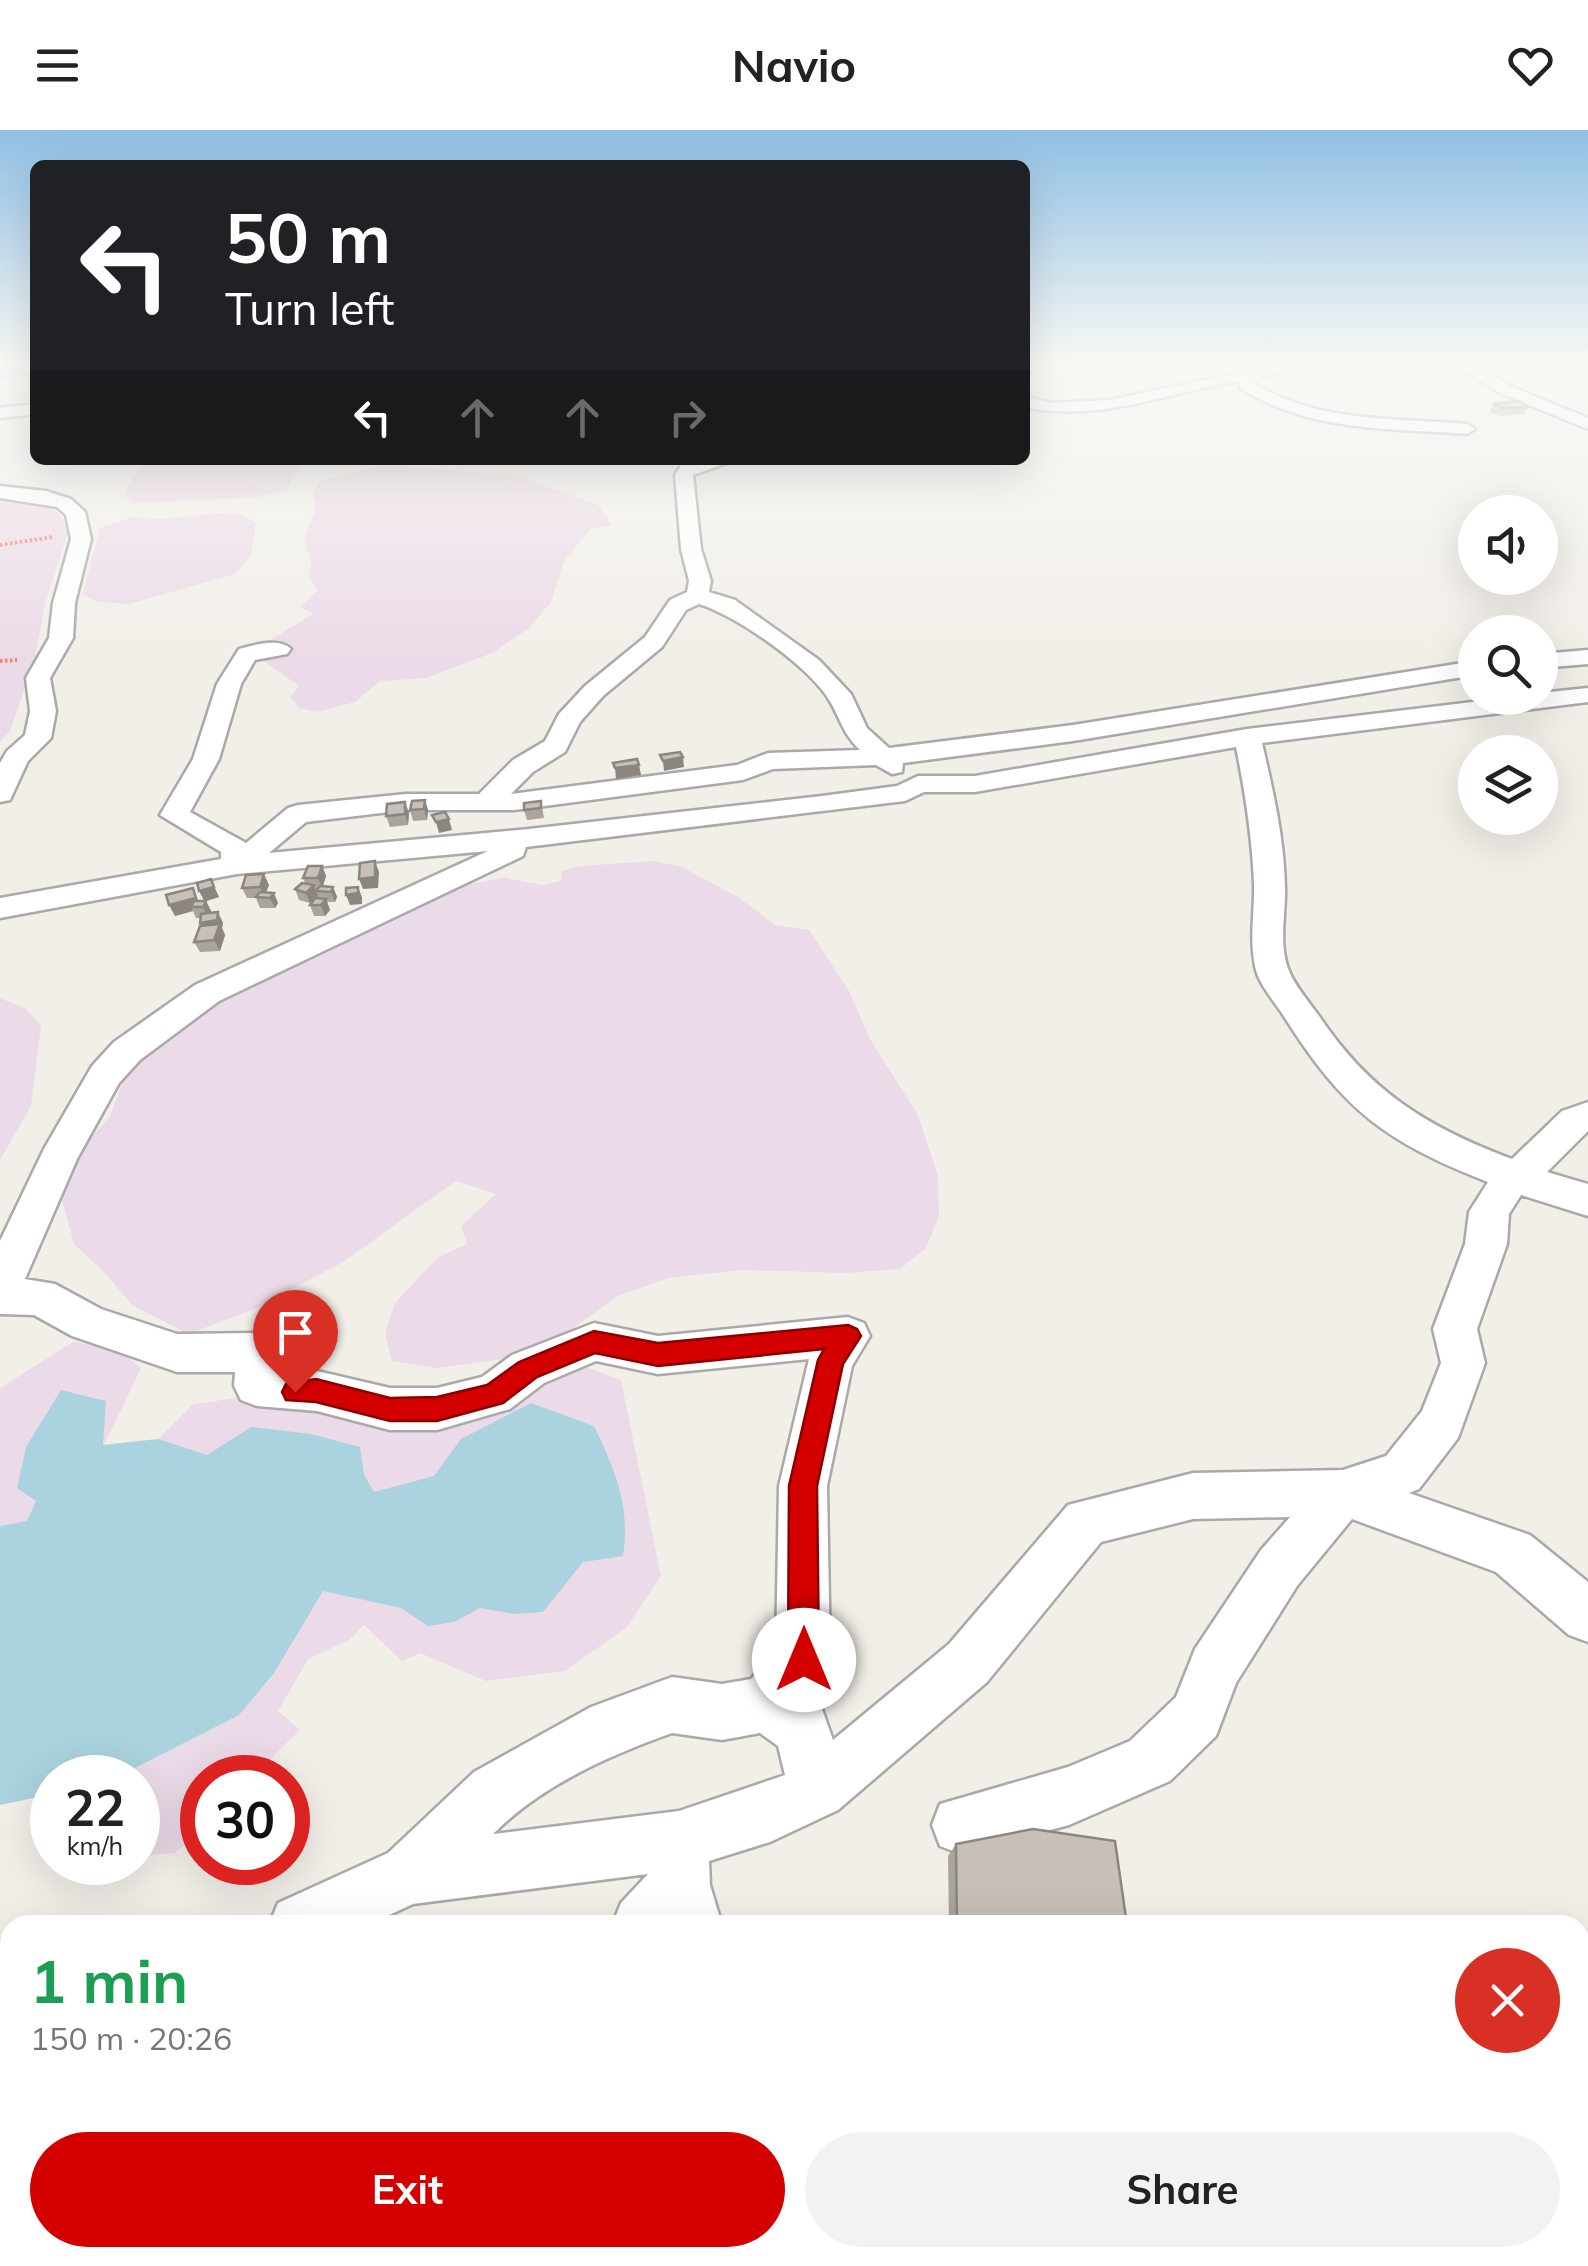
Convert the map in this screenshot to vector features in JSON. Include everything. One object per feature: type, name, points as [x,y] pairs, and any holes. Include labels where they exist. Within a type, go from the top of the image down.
[{"type":"street","points":[[697,596],[700,581],[686,522],[684,476],[687,469],[705,465]]},
{"type":"street","points":[[0,492],[51,497],[80,520],[81,534],[80,553],[62,606],[64,621],[58,652],[38,678],[43,711],[38,738],[16,757],[0,794]]},
{"type":"street","points":[[486,802],[523,766],[556,746],[568,719],[594,691],[654,642],[678,605],[697,596],[727,605],[811,665],[842,699],[855,731],[918,784]]},
{"type":"street","points":[[238,865],[234,848],[174,816],[206,760],[214,722],[234,672],[247,654],[279,649]]},
{"type":"street","points":[[1558,660],[1588,657]]},
{"type":"street","points":[[238,865],[298,814],[406,802],[486,802],[688,759],[768,762],[884,757],[1074,733],[1458,671]]},
{"type":"street","points":[[0,908],[238,865],[545,836],[905,793],[918,784],[975,784],[1247,737],[1588,695]]},
{"type":"street","points":[[1247,737],[1264,814],[1270,888],[1266,928],[1272,971],[1332,1062],[1371,1103],[1439,1147],[1588,1200]]},
{"type":"street","points":[[556,746],[601,778],[615,828]]},
{"type":"street","points":[[0,1286],[58,1159],[106,1075],[154,1027],[207,993],[545,836]]},
{"type":"street","points":[[409,1874],[673,1894],[770,1812],[818,1790],[968,1664],[1086,1522],[1193,1496],[1343,1493],[1402,1472],[1442,1424],[1463,1363],[1455,1330],[1486,1244],[1488,1212],[1516,1176],[1575,1121],[1588,1116]]},
{"type":"street","points":[[0,1296],[40,1297],[87,1323],[177,1354],[259,1352],[257,1386],[316,1391],[390,1410],[437,1409],[494,1395],[528,1370],[594,1342],[658,1354],[848,1336],[831,1360],[803,1486],[804,1660],[766,1704],[722,1712],[672,1705],[612,1727],[494,1792],[409,1874],[321,1915]]},
{"type":"street","points":[[1343,1493],[1512,1552],[1588,1616]]},
{"type":"street","points":[[961,1825],[1069,1796],[1150,1761],[1196,1716],[1214,1668],[1280,1568],[1343,1493]]},
{"type":"street","points":[[766,1704],[802,1729],[818,1790]]},
{"type":"path","points":[[0,545],[81,534]]},
{"type":"shaded area","points":[[143,465],[299,465],[286,490],[257,497],[132,503],[126,496],[128,485]]},
{"type":"shaded area","points":[[385,465],[519,476],[598,505],[612,525],[591,529],[565,559],[551,602],[529,628],[492,653],[426,678],[380,681],[355,702],[317,712],[299,708],[290,697],[299,686],[251,652],[313,614],[300,607],[318,590],[309,578],[311,562],[304,539],[316,508],[313,492],[322,480]]},
{"type":"shaded area","points":[[0,501],[32,502],[59,513],[68,533],[46,600],[34,662],[10,731],[0,742]]},
{"type":"shaded area","points":[[244,515],[256,523],[251,556],[235,574],[129,604],[98,602],[83,594],[100,528],[132,517],[160,519]]},
{"type":"shaded area","points":[[652,861],[680,866],[738,897],[775,925],[809,930],[849,991],[870,1039],[918,1115],[938,1176],[939,1216],[926,1248],[900,1269],[845,1273],[741,1270],[668,1278],[618,1296],[555,1341],[502,1359],[436,1368],[392,1361],[385,1333],[395,1303],[437,1258],[467,1244],[461,1226],[496,1194],[456,1181],[343,1262],[252,1310],[188,1334],[132,1305],[74,1244],[61,1197],[71,1160],[110,1116],[125,1076],[161,1034],[203,1004],[329,952],[426,899],[465,885],[504,878],[543,885],[561,881],[562,871],[580,866]]},
{"type":"shaded area","points":[[0,998],[26,1009],[41,1026],[31,1106],[0,1160]]},
{"type":"shaded area","points":[[73,1342],[116,1348],[141,1368],[104,1445],[158,1439],[192,1405],[258,1394],[342,1419],[389,1423],[580,1365],[621,1380],[661,1576],[626,1628],[565,1671],[486,1681],[420,1653],[402,1661],[364,1625],[349,1640],[308,1659],[278,1711],[300,1730],[274,1755],[180,1755],[180,1849],[160,1854],[160,1755],[30,1755],[30,1799],[0,1805],[0,1388]]},
{"type":"water","points":[[61,1390],[106,1401],[103,1445],[158,1439],[207,1455],[251,1427],[311,1434],[360,1447],[364,1475],[374,1492],[434,1476],[461,1439],[531,1403],[594,1426],[609,1458],[623,1505],[623,1556],[583,1562],[543,1612],[514,1614],[480,1608],[454,1622],[428,1626],[401,1608],[323,1591],[274,1673],[239,1715],[160,1755],[30,1755],[30,1799],[0,1805],[0,1526],[27,1521],[36,1501],[17,1488],[26,1447]]},
{"type":"building","points":[[680,752],[683,757],[663,761],[660,755]]},
{"type":"building","points":[[637,759],[639,765],[615,768],[613,763]]},
{"type":"building","points":[[425,800],[424,809],[410,810],[412,801]]},
{"type":"building","points":[[541,801],[541,808],[524,810],[524,803]]},
{"type":"building","points":[[405,802],[405,814],[386,816],[387,804]]},
{"type":"building","points":[[445,812],[449,819],[436,822],[432,815]]},
{"type":"building","points":[[375,861],[375,877],[359,879],[360,863]]},
{"type":"building","points":[[308,866],[322,866],[318,878],[303,878]]},
{"type":"building","points":[[264,874],[260,887],[242,888],[246,875]]},
{"type":"building","points":[[211,879],[214,887],[199,891],[197,883]]},
{"type":"building","points":[[302,883],[314,885],[306,893],[295,889]]},
{"type":"building","points":[[320,886],[333,887],[331,892],[316,891]]},
{"type":"building","points":[[358,887],[358,893],[346,895],[346,888]]},
{"type":"building","points":[[193,888],[196,898],[169,905],[166,895]]},
{"type":"building","points":[[260,892],[274,893],[270,898],[256,897]]},
{"type":"building","points":[[315,898],[326,899],[321,905],[310,905]]},
{"type":"building","points":[[194,901],[206,901],[203,907],[191,907]]},
{"type":"building","points":[[218,912],[217,920],[200,923],[201,914]]},
{"type":"building","points":[[220,924],[214,940],[194,942],[200,926]]},
{"type":"building","points":[[1033,1829],[1115,1841],[1126,1915],[957,1915],[956,1844]]},
{"type":"route","points":[[295,1392],[316,1391],[390,1410],[437,1409],[494,1395],[528,1370],[594,1342],[658,1354],[686,1354],[848,1336],[831,1360],[803,1486],[804,1660]]}]
